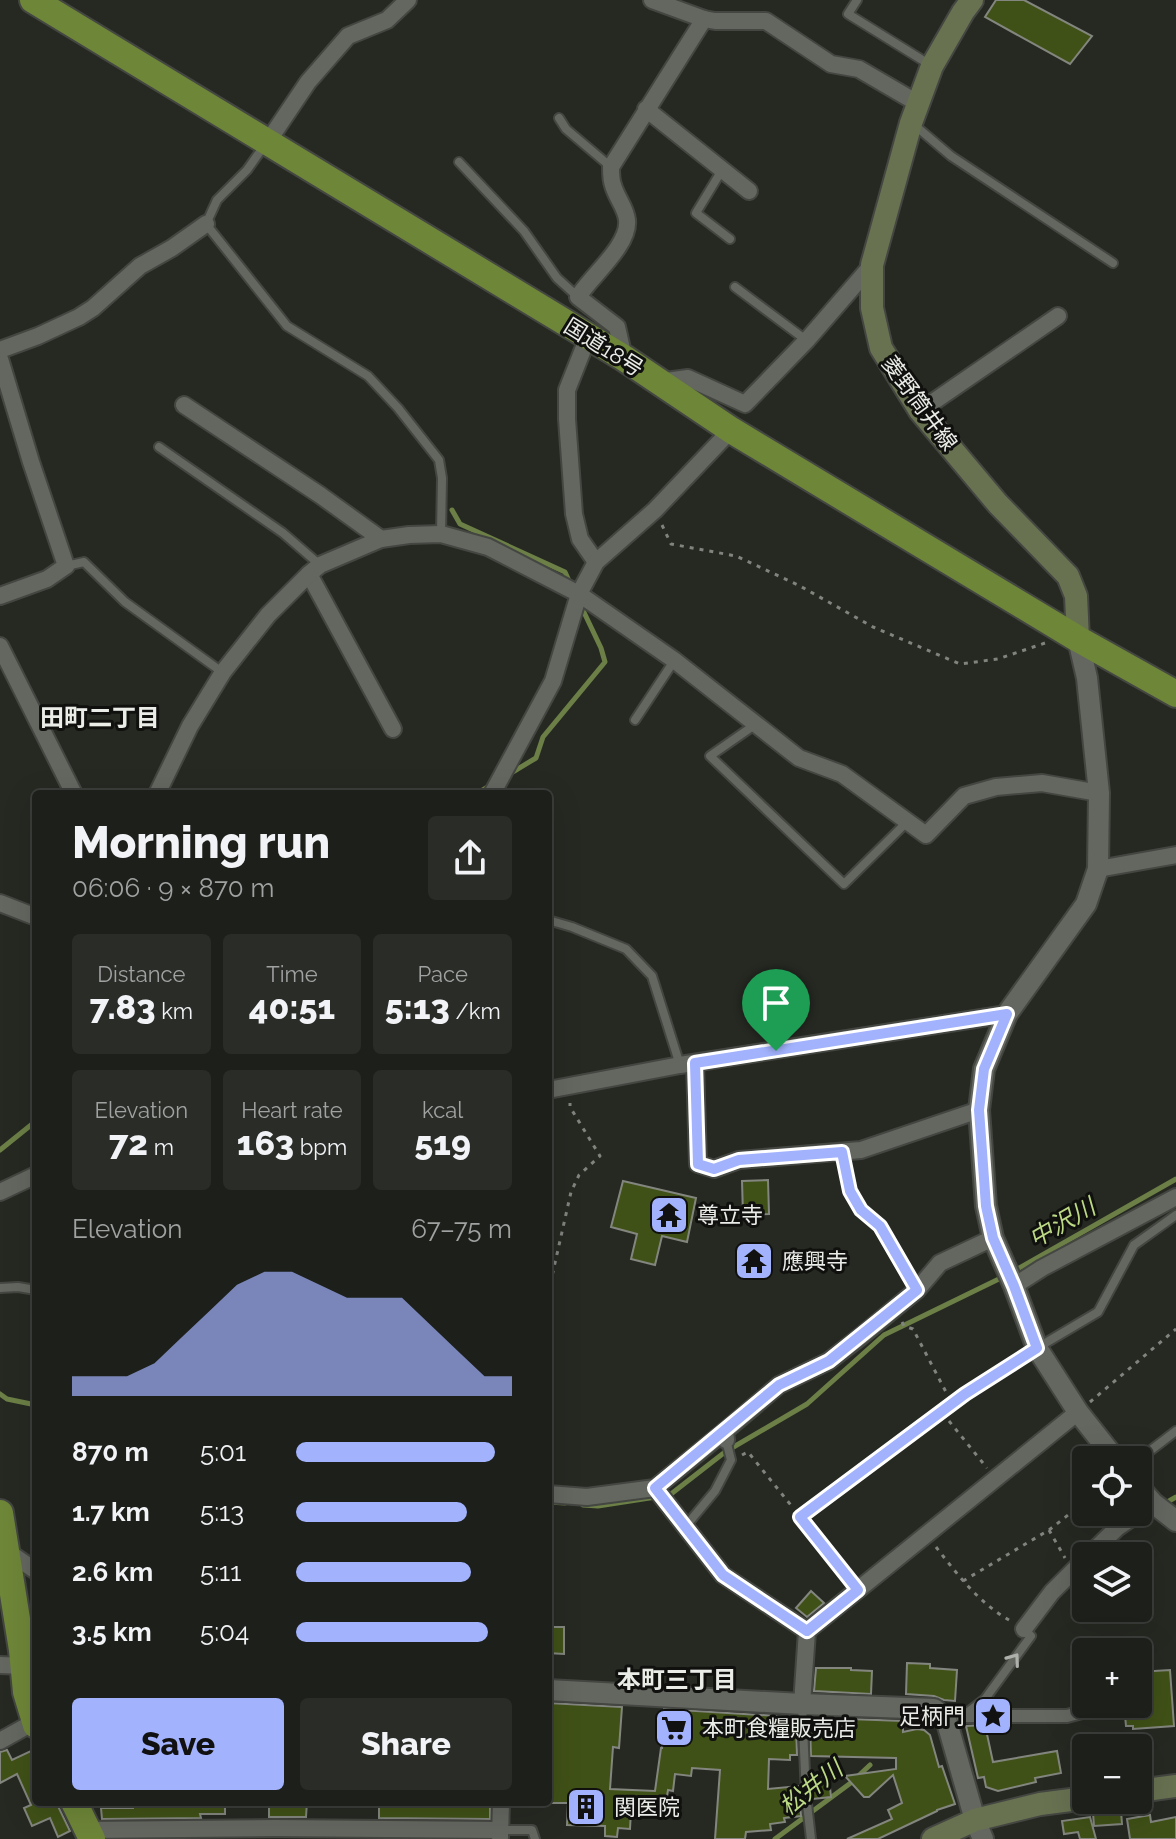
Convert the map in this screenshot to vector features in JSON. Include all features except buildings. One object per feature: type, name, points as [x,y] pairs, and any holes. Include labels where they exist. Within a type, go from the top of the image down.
[{"type":"highway","name":"国道18号","points":[[33,0],[624,358],[731,430],[1074,637],[1176,694]]},
{"type":"highway","points":[[0,1513],[20,1666],[32,1713]]},
{"type":"highway","points":[[76,1806],[90,1835]]},
{"type":"main road","name":"菱野筒井線","points":[[972,0],[932,66],[915,113],[872,265],[872,308],[881,348],[920,411],[998,504],[1068,576],[1076,596],[1074,637]]},
{"type":"main road","points":[[1152,1789],[1176,1786]]},
{"type":"main road","points":[[933,1839],[979,1830],[1040,1804],[1072,1800]]},
{"type":"street","points":[[267,143],[308,82],[348,36],[387,20],[408,0]]},
{"type":"street","points":[[652,0],[704,19],[766,21],[831,64],[859,69],[915,113]]},
{"type":"street","points":[[624,358],[617,327],[578,297],[627,232],[627,218],[612,185],[611,167],[704,19]]},
{"type":"street","points":[[646,109],[749,191]]},
{"type":"street","points":[[0,350],[79,317],[140,266],[206,224]]},
{"type":"street","points":[[659,382],[688,378],[745,404],[807,340],[872,265]]},
{"type":"street","points":[[920,411],[1058,316]]},
{"type":"street","points":[[588,337],[567,390],[567,419],[574,514],[580,539],[596,562]]},
{"type":"street","points":[[0,359],[66,566],[47,579],[0,596]]},
{"type":"street","points":[[184,405],[381,539]]},
{"type":"street","points":[[494,790],[553,681],[579,594],[596,562],[655,510],[731,430]]},
{"type":"street","points":[[159,790],[190,726],[223,672],[268,615],[315,569],[381,539],[441,534],[488,547],[579,594],[674,660],[799,758],[842,774],[926,835],[964,796],[996,787],[1042,783],[1099,793]]},
{"type":"street","points":[[315,569],[393,729]]},
{"type":"street","points":[[1074,637],[1087,678],[1099,793],[1098,869],[1086,904],[1007,1014],[984,1069],[979,1110],[986,1206],[993,1238],[1037,1348],[1078,1412],[1105,1446]]},
{"type":"street","points":[[2,653],[72,790]]},
{"type":"street","points":[[1098,869],[1176,855]]},
{"type":"street","points":[[0,903],[32,915]]},
{"type":"street","points":[[552,1089],[688,1064],[1007,1014]]},
{"type":"street","points":[[688,1064],[698,1164],[714,1169],[739,1160],[861,1150],[979,1110]]},
{"type":"street","points":[[0,1192],[32,1177]]},
{"type":"street","points":[[1014,1285],[1176,1197]]},
{"type":"street","points":[[552,1494],[587,1497],[655,1488],[726,1436],[779,1385],[829,1361],[917,1290],[940,1263],[993,1238]]},
{"type":"street","points":[[802,1704],[807,1631],[1078,1412]]},
{"type":"street","points":[[655,1488],[723,1575],[807,1631]]},
{"type":"street","points":[[1152,1502],[1176,1521]]},
{"type":"street","points":[[1103,1542],[1117,1528],[1155,1505]]},
{"type":"street","points":[[4,1549],[32,1568]]},
{"type":"street","points":[[1024,1629],[1052,1592],[1072,1572]]},
{"type":"street","points":[[552,1690],[934,1709],[954,1718],[1072,1715]]},
{"type":"street","points":[[954,1718],[979,1830]]},
{"type":"street","points":[[0,1741],[32,1725]]},
{"type":"street","points":[[90,1835],[275,1828],[500,1834],[501,1806]]},
{"type":"lane","points":[[857,0],[848,14],[932,66]]},
{"type":"lane","points":[[915,113],[951,156],[1113,263]]},
{"type":"lane","points":[[559,118],[566,129],[611,167]]},
{"type":"lane","points":[[267,143],[247,170],[217,200],[206,224],[287,326],[368,376],[439,460],[442,478],[441,534]]},
{"type":"lane","points":[[459,162],[524,231],[557,278],[578,297]]},
{"type":"lane","points":[[722,170],[696,213],[730,239]]},
{"type":"lane","points":[[735,287],[807,340]]},
{"type":"lane","points":[[159,447],[283,533],[315,569]]},
{"type":"lane","points":[[66,566],[84,562],[125,602],[223,672]]},
{"type":"lane","points":[[635,720],[674,660]]},
{"type":"lane","points":[[756,723],[710,756],[844,884],[908,822]]},
{"type":"lane","points":[[552,921],[626,949],[652,976],[688,1064]]},
{"type":"lane","points":[[858,1590],[800,1517],[952,1404],[1098,1312],[1134,1245],[1176,1215]]},
{"type":"lane","points":[[0,1288],[32,1289]]},
{"type":"lane","points":[[1152,1449],[1176,1431]]},
{"type":"lane","points":[[685,1527],[715,1491],[731,1460],[726,1436]]},
{"type":"lane","points":[[954,1718],[985,1699],[1031,1636],[1024,1629]]},
{"type":"lane","points":[[802,1704],[811,1839]]},
{"type":"lane","points":[[500,1834],[532,1830],[535,1839]]},
{"type":"path","points":[[655,510],[671,544],[736,556],[800,586],[873,627],[960,664],[998,659],[1074,637]]},
{"type":"path","points":[[552,1276],[571,1192],[579,1175],[600,1156],[570,1107],[571,1087]]},
{"type":"path","points":[[842,1152],[850,1191],[861,1210],[880,1226],[917,1290]]},
{"type":"path","points":[[896,1308],[904,1326],[913,1329],[952,1404]]},
{"type":"path","points":[[1078,1412],[1176,1329]]},
{"type":"path","points":[[942,1412],[996,1479]]},
{"type":"path","points":[[731,1460],[748,1452],[800,1517]]},
{"type":"path","points":[[963,1581],[1049,1530],[1072,1512]]},
{"type":"path","points":[[1049,1530],[1072,1569]]},
{"type":"path","points":[[925,1535],[963,1581],[996,1613],[1024,1629]]},
{"type":"waterway","points":[[452,510],[460,524],[565,572],[570,583]]},
{"type":"waterway","points":[[511,773],[536,758],[543,737],[605,662],[581,606]]},
{"type":"waterway","points":[[482,790],[492,784]]},
{"type":"waterway","points":[[0,1150],[32,1124]]},
{"type":"waterway","name":"中沢川","points":[[1014,1271],[1176,1179]]},
{"type":"waterway","name":"中沢川","points":[[666,1495],[725,1452],[807,1404],[884,1335],[1005,1276]]},
{"type":"waterway","name":"中沢川","points":[[0,1394],[7,1399],[32,1404]]},
{"type":"waterway","name":"中沢川","points":[[583,1505],[598,1506],[656,1497]]},
{"type":"waterway","name":"松井川","points":[[1169,1501],[1176,1497]]},
{"type":"waterway","name":"中沢川","points":[[552,1502],[565,1503]]},
{"type":"waterway","name":"松井川","points":[[775,1839],[870,1765]]},
{"type":"place","name":"尊立寺","points":[[669,1215]]},
{"type":"place","name":"應興寺","points":[[754,1261]]},
{"type":"place","name":"足柄門","points":[[993,1716]]},
{"type":"place","name":"本町食糧販売店","points":[[674,1728]]},
{"type":"place","name":"関医院","points":[[586,1807]]},
{"type":"district","name":"田町二丁目","points":[[100,718]]},
{"type":"district","name":"本町三丁目","points":[[677,1680]]},
{"type":"route","points":[[1007,1014],[984,1069],[979,1110],[986,1206],[993,1238],[1037,1348],[965,1394],[800,1517],[858,1590],[807,1631],[723,1575],[655,1488],[779,1385],[829,1361],[917,1290],[880,1226],[861,1210],[850,1191],[842,1152],[739,1160],[714,1169],[698,1164],[695,1063],[776,1051],[1007,1014]]}]
